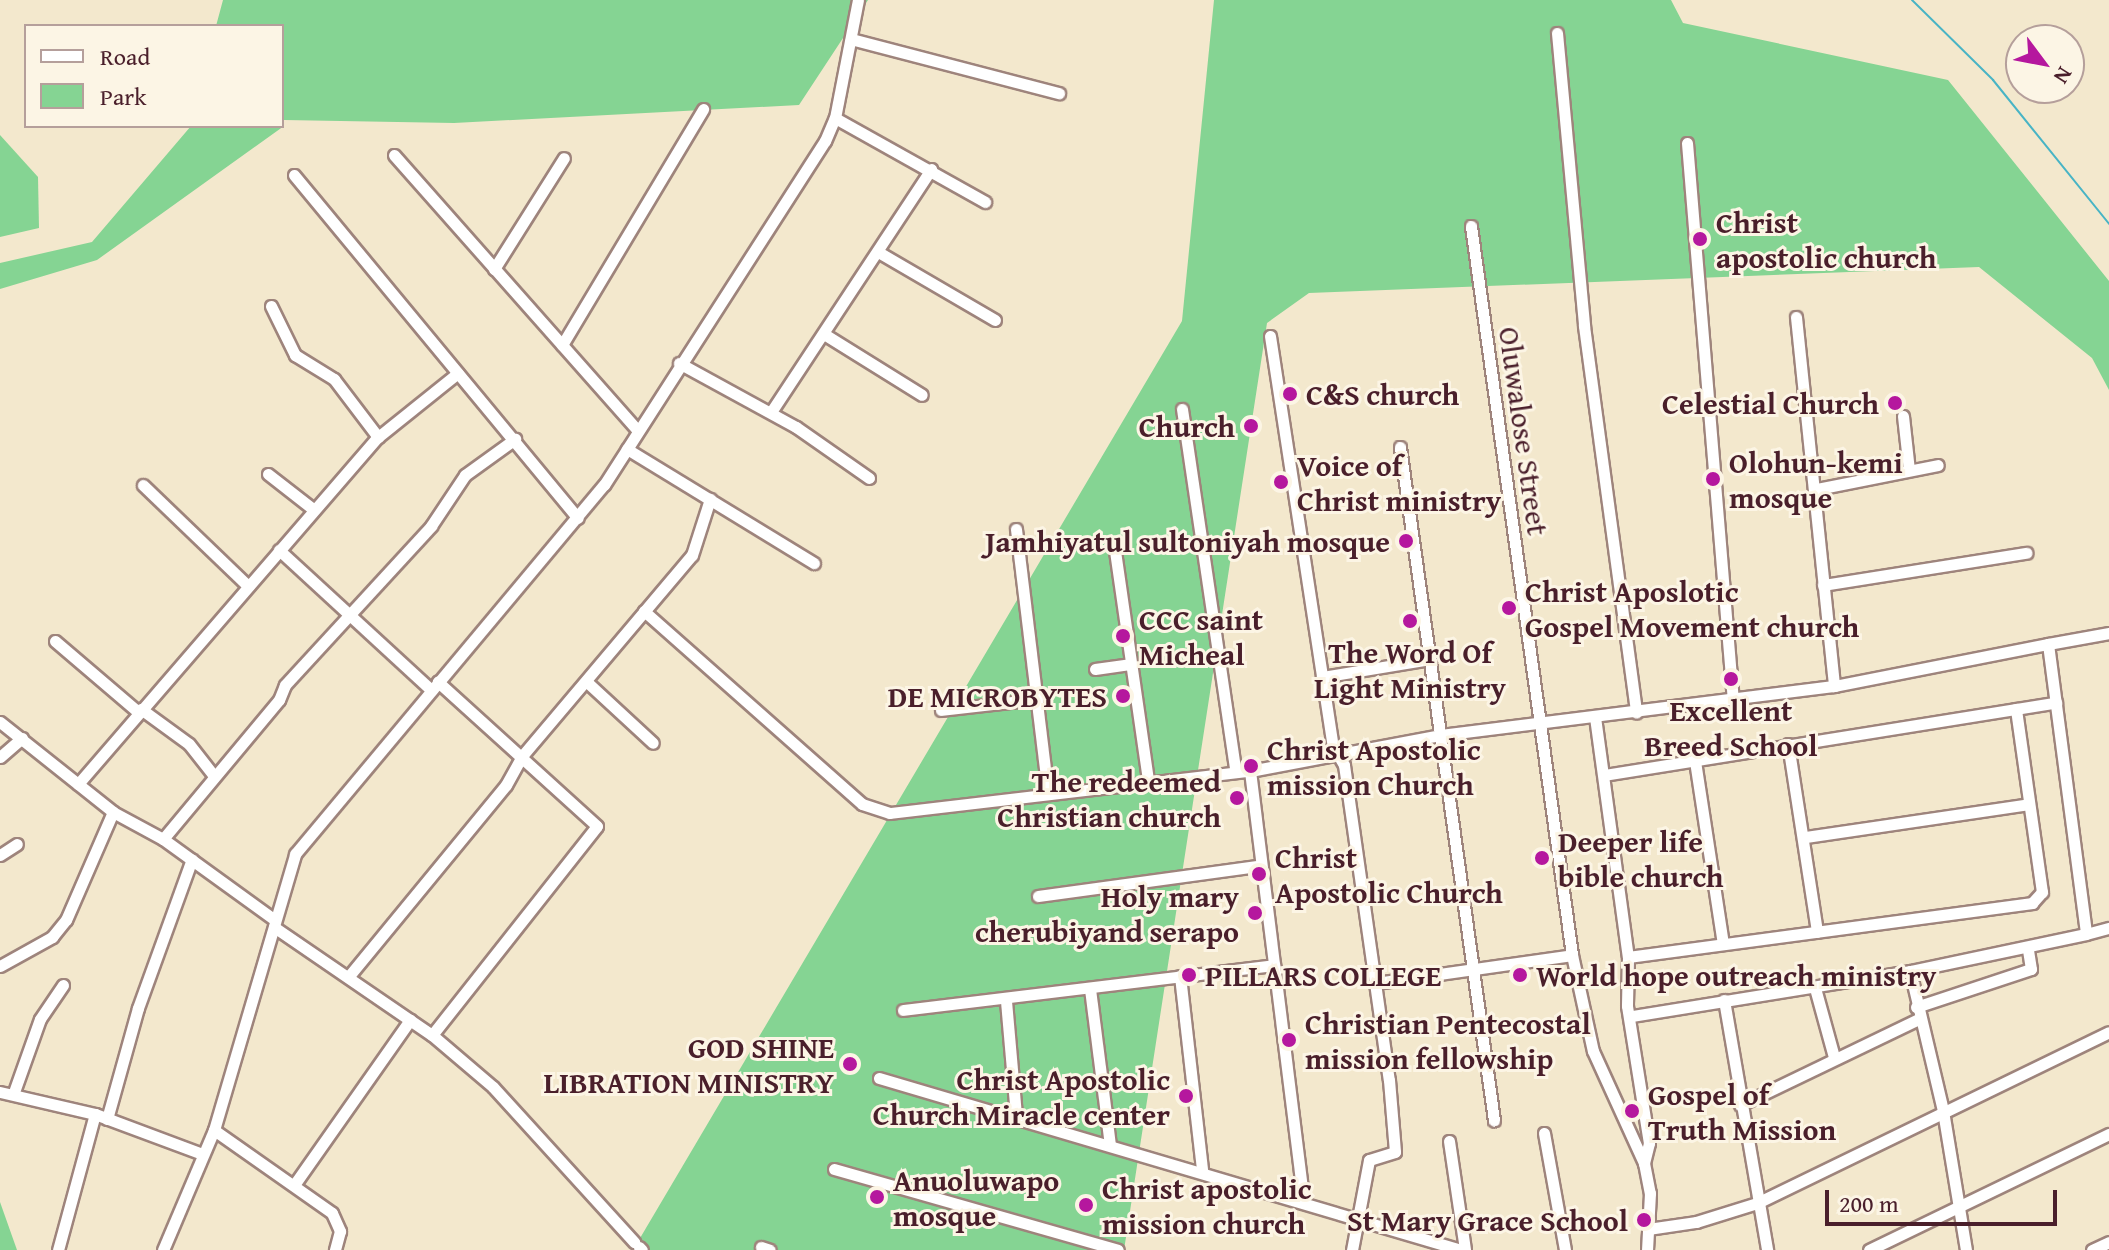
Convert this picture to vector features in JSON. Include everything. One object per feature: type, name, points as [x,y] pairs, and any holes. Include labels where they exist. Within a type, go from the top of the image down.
[{"type":"street","points":[[163,1250],[200,1153],[214,1130],[295,854],[578,518],[627,449],[835,118],[858,0]]},
{"type":"street","points":[[1557,33],[1584,326],[1636,713]]},
{"type":"street","points":[[851,39],[1059,93]]},
{"type":"street","points":[[562,345],[703,109]]},
{"type":"street","points":[[835,118],[931,169],[985,202]]},
{"type":"street","points":[[1687,143],[1733,701]]},
{"type":"street","points":[[394,155],[637,430]]},
{"type":"street","points":[[494,269],[564,158]]},
{"type":"street","points":[[771,412],[880,253],[931,169]]},
{"type":"street","points":[[294,175],[578,518]]},
{"type":"street","name":"Oluwalose Street","points":[[1471,226],[1537,726],[1572,955],[1593,1051],[1644,1163],[1650,1193],[1647,1250]]},
{"type":"street","points":[[880,253],[995,320]]},
{"type":"street","points":[[271,306],[295,355],[334,379],[378,437]]},
{"type":"street","points":[[1796,317],[1817,489],[1834,686]]},
{"type":"street","points":[[824,334],[922,395]]},
{"type":"street","points":[[1270,336],[1322,677],[1338,755],[1344,765],[1376,983],[1395,1152],[1369,1160],[1352,1250]]},
{"type":"street","points":[[679,363],[771,412],[869,478]]},
{"type":"street","points":[[78,784],[378,437],[458,373]]},
{"type":"street","points":[[1182,409],[1235,770]]},
{"type":"street","points":[[1903,416],[1909,470]]},
{"type":"street","points":[[163,839],[348,614],[431,526],[465,475],[515,439]]},
{"type":"street","points":[[1400,447],[1494,1120]]},
{"type":"street","points":[[627,449],[814,563]]},
{"type":"street","points":[[1817,489],[1938,465]]},
{"type":"street","points":[[268,474],[314,510]]},
{"type":"street","points":[[143,485],[248,586]]},
{"type":"street","points":[[349,976],[506,785],[522,756],[588,683],[692,555],[710,499]]},
{"type":"street","points":[[1016,529],[1048,793]]},
{"type":"street","points":[[1114,544],[1148,781]]},
{"type":"street","points":[[279,550],[348,614],[597,821],[597,831],[432,1035]]},
{"type":"street","points":[[1823,585],[2026,553]]},
{"type":"street","points":[[644,611],[874,811],[918,811],[1235,770],[1250,771],[1521,723],[1537,726],[1834,686],[2109,633]]},
{"type":"street","points":[[55,641],[140,711],[189,744],[213,775]]},
{"type":"street","points":[[2048,644],[2086,934]]},
{"type":"street","points":[[1322,677],[1431,659]]},
{"type":"street","points":[[1095,669],[1130,664]]},
{"type":"street","points":[[588,683],[653,743]]},
{"type":"street","points":[[941,710],[1037,699]]},
{"type":"street","points":[[1604,775],[2056,703]]},
{"type":"street","points":[[1628,957],[2032,903],[2042,892],[2016,709]]},
{"type":"street","points":[[1595,717],[1628,957],[1625,993],[1649,1143],[1644,1163]]},
{"type":"street","points":[[0,722],[113,812],[192,859],[274,923],[432,1035],[493,1087],[638,1246]]},
{"type":"street","points":[[0,757],[22,738]]},
{"type":"street","points":[[1788,744],[1806,837],[1817,932]]},
{"type":"street","points":[[1695,761],[1723,944]]},
{"type":"street","points":[[1250,771],[1257,866],[1274,965],[1304,1202]]},
{"type":"street","points":[[1806,837],[2029,804]]},
{"type":"street","points":[[0,966],[52,937],[66,920],[113,812]]},
{"type":"street","points":[[0,855],[17,844]]},
{"type":"street","points":[[58,1250],[138,1008],[192,859]]},
{"type":"street","points":[[1038,896],[1257,866]]},
{"type":"street","points":[[1631,1016],[1910,971],[2028,949],[2109,928]]},
{"type":"street","points":[[1740,1105],[1918,1013],[2031,969],[2028,949]]},
{"type":"street","points":[[1376,983],[1572,955]]},
{"type":"street","points":[[903,1010],[1006,1001],[1274,965]]},
{"type":"street","points":[[1910,971],[1943,1111],[1966,1250]]},
{"type":"street","points":[[1180,976],[1202,1170]]},
{"type":"street","points":[[14,1092],[40,1019],[63,985]]},
{"type":"street","points":[[1815,988],[1834,1057]]},
{"type":"street","points":[[1090,989],[1110,1145]]},
{"type":"street","points":[[1724,1000],[1767,1250]]},
{"type":"street","points":[[1006,1001],[1016,1116]]},
{"type":"street","points":[[294,1185],[410,1020]]},
{"type":"street","points":[[1648,1229],[1696,1222],[1757,1203],[2109,1032]]},
{"type":"street","points":[[879,1078],[1202,1170],[1463,1250],[1449,1141]]},
{"type":"street","points":[[0,1092],[14,1092],[101,1116],[200,1153]]},
{"type":"street","points":[[214,1130],[294,1185],[339,1222],[335,1250]]},
{"type":"street","points":[[1544,1133],[1565,1250]]},
{"type":"street","points":[[1869,1250],[2109,1134]]},
{"type":"street","points":[[834,1169],[1118,1250]]},
{"type":"street","points":[[2092,1250],[2109,1242]]},
{"type":"green space","points":[[223,0],[868,0],[799,105],[454,123],[284,120],[284,24],[217,24]]},
{"type":"green space","points":[[1214,0],[1671,0],[1683,23],[1948,80],[2109,281],[2109,390],[2092,358],[1979,267],[1309,293],[1267,323],[1124,1250],[633,1250],[1182,321]]},
{"type":"green space","points":[[189,128],[281,128],[97,260],[0,289],[0,263],[92,242]]},
{"type":"green space","points":[[0,135],[38,177],[39,228],[0,237]]},
{"type":"green space","points":[[0,1202],[17,1250],[0,1250]]},
{"type":"waterway","points":[[1912,0],[1993,80],[2109,224]]},
{"type":"place","name":"Christ apostolic church","points":[[1700,239]]},
{"type":"place","name":"C&S church","points":[[1290,394]]},
{"type":"place","name":"Celestial Church","points":[[1895,403]]},
{"type":"place","name":"Church","points":[[1251,426]]},
{"type":"place","name":"Olohun-kemi mosque","points":[[1713,479]]},
{"type":"place","name":"Voice of Christ ministry","points":[[1281,482]]},
{"type":"place","name":"Jamhiyatul sultoniyah mosque","points":[[1406,541]]},
{"type":"place","name":"Christ Aposlotic Gospel Movement church","points":[[1509,608]]},
{"type":"place","name":"The Word Of Light Ministry","points":[[1410,621]]},
{"type":"place","name":"CCC saint Micheal","points":[[1123,636]]},
{"type":"place","name":"Excellent Breed School","points":[[1731,679]]},
{"type":"place","name":"DE MICROBYTES","points":[[1123,696]]},
{"type":"place","name":"Christ Apostolic mission Church","points":[[1251,766]]},
{"type":"place","name":"The redeemed Christian church","points":[[1237,798]]},
{"type":"place","name":"Deeper life bible church","points":[[1542,858]]},
{"type":"place","name":"Christ Apostolic Church","points":[[1259,874]]},
{"type":"place","name":"Holy mary cherubiyand serapo","points":[[1255,913]]},
{"type":"place","name":"PILLARS COLLEGE","points":[[1189,975]]},
{"type":"place","name":"World hope outreach ministry","points":[[1520,975]]},
{"type":"place","name":"Christian Pentecostal mission fellowship","points":[[1289,1040]]},
{"type":"place","name":"GOD SHINE LIBRATION MINISTRY","points":[[850,1064]]},
{"type":"place","name":"Christ Apostolic Church Miracle center","points":[[1186,1096]]},
{"type":"place","name":"Gospel of Truth Mission","points":[[1632,1111]]},
{"type":"place","name":"Anuoluwapo mosque","points":[[877,1197]]},
{"type":"place","name":"Christ apostolic mission church","points":[[1086,1205]]},
{"type":"place","name":"St Mary Grace School","points":[[1644,1220]]}]
